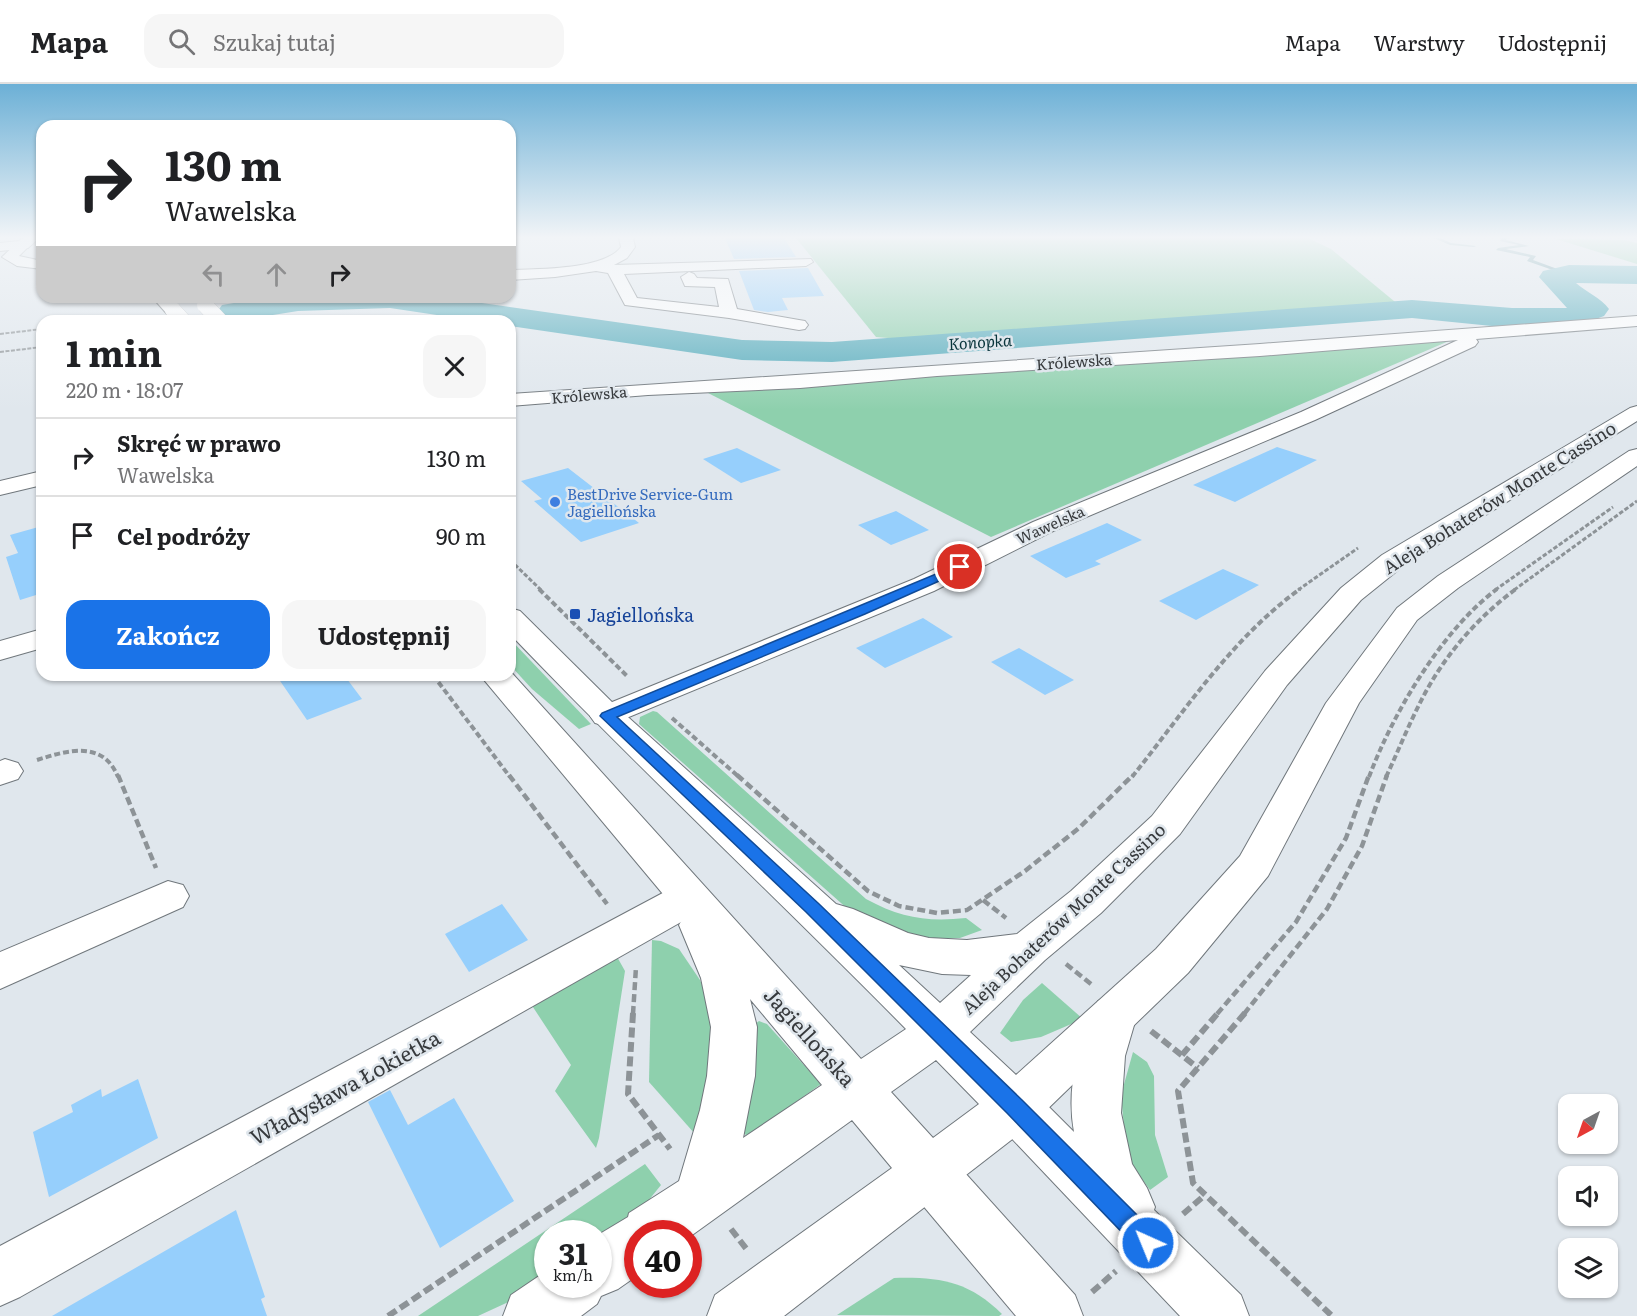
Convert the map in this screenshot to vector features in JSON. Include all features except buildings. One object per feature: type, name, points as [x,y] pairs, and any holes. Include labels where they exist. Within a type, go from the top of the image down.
[{"type":"main road","points":[[628,295],[631,302],[729,312],[799,325]]},
{"type":"main road","points":[[725,295],[729,312]]},
{"type":"main road","points":[[166,303],[177,315]]},
{"type":"main road","points":[[203,303],[214,315]]},
{"type":"main road","name":"Królewska","points":[[516,400],[1260,350],[1637,321]]},
{"type":"main road","name":"Wawelska","points":[[607,716],[924,585],[1042,526],[1308,416],[1493,331]]},
{"type":"main road","name":"Aleja Bohaterów Monte Cassino","points":[[667,1220],[939,1032],[1035,944],[1086,902],[1166,825],[1276,678],[1351,594],[1392,561],[1637,412]]},
{"type":"main road","points":[[736,1316],[1015,1107],[1121,1011],[1172,961],[1254,866],[1343,703],[1407,614],[1448,582],[1637,456]]},
{"type":"main road","points":[[0,488],[36,479]]},
{"type":"main road","points":[[516,623],[607,716],[812,908],[1015,1107],[1163,1230]]},
{"type":"main road","points":[[0,651],[36,640]]},
{"type":"main road","name":"Jagiellońska","points":[[501,681],[928,1171],[1069,1308]]},
{"type":"main road","points":[[0,971],[168,896]]},
{"type":"main road","points":[[689,898],[723,978],[734,1027],[731,1076],[725,1110],[701,1196]]},
{"type":"main road","name":"Władysława Łokietka","points":[[0,1277],[689,898]]},
{"type":"main road","points":[[812,908],[883,942],[929,956],[995,957],[1035,944]]},
{"type":"main road","points":[[1121,1011],[1101,1056],[1096,1113],[1108,1173],[1163,1230],[1220,1316]]},
{"type":"main road","points":[[532,1316],[557,1298]]},
{"type":"path","points":[[0,334],[36,330]]},
{"type":"path","points":[[0,352],[36,348]]},
{"type":"path","points":[[1332,1316],[1193,1183],[1178,1091],[1266,989],[1327,909],[1362,846],[1385,780],[1432,681],[1458,645],[1506,596],[1637,501]]},
{"type":"path","points":[[1182,1055],[1296,922],[1346,837],[1370,773],[1398,716],[1420,676],[1446,640],[1467,615],[1494,591],[1618,503]]},
{"type":"path","points":[[516,566],[650,699],[868,891],[899,906],[937,913],[968,910],[1025,871],[1079,828],[1132,777],[1241,640],[1275,607],[1362,545]]},
{"type":"path","points":[[438,681],[609,907]]},
{"type":"path","points":[[3,772],[47,757],[85,751],[103,754],[112,762],[168,896]]},
{"type":"path","points":[[983,900],[1035,944],[1198,1068]]},
{"type":"path","points":[[388,1316],[659,1135],[628,1094],[637,954]]},
{"type":"path","points":[[1163,1230],[1205,1195]]},
{"type":"path","points":[[1069,1308],[1107,1279]]},
{"type":"green space","points":[[842,295],[1387,295],[1400,306],[900,339],[876,337]]},
{"type":"green space","points":[[1456,338],[991,537],[708,393]]},
{"type":"green space","points":[[516,645],[591,724],[579,729],[532,689],[516,672]]},
{"type":"green space","points":[[653,711],[657,712],[866,899],[891,911],[915,917],[966,918],[982,930],[960,938],[925,939],[905,934],[850,911],[639,724],[640,717]]},
{"type":"green space","points":[[652,940],[661,941],[679,949],[700,980],[710,1005],[716,1064],[695,1134],[649,1082]]},
{"type":"green space","points":[[616,955],[625,971],[596,1148],[555,1091],[571,1065],[529,1001]]},
{"type":"green space","points":[[1042,983],[1083,1019],[1041,1037],[1011,1042],[1000,1033],[1023,1000]]},
{"type":"green space","points":[[759,1021],[767,1024],[821,1084],[754,1132],[746,1135],[742,1132],[750,1028]]},
{"type":"green space","points":[[1133,1052],[1147,1062],[1154,1076],[1155,1135],[1168,1177],[1150,1190],[1127,1159],[1121,1095]]},
{"type":"green space","points":[[645,1164],[661,1185],[644,1206],[612,1232],[612,1220],[561,1220]]},
{"type":"green space","points":[[534,1238],[534,1286],[517,1298],[478,1316],[418,1316]]},
{"type":"green space","points":[[894,1278],[939,1280],[952,1283],[977,1294],[1002,1314],[999,1316],[837,1315]]},
{"type":"waterway","name":"Konopka","points":[[516,317],[742,350],[832,352],[1412,309],[1512,318],[1574,317],[1593,309],[1572,295]]},
{"type":"waterway","name":"Konopka","points":[[233,312],[292,303]]},
{"type":"waterway","name":"Konopka","points":[[418,303],[500,315]]},
{"type":"place","name":"BestDrive Service-Gum Jagiellońska","points":[[555,502]]},
{"type":"place","name":"Jagiellońska","points":[[575,614]]},
{"type":"route","points":[[960,567],[924,585],[607,716],[812,908],[1015,1107],[1148,1243]]}]
